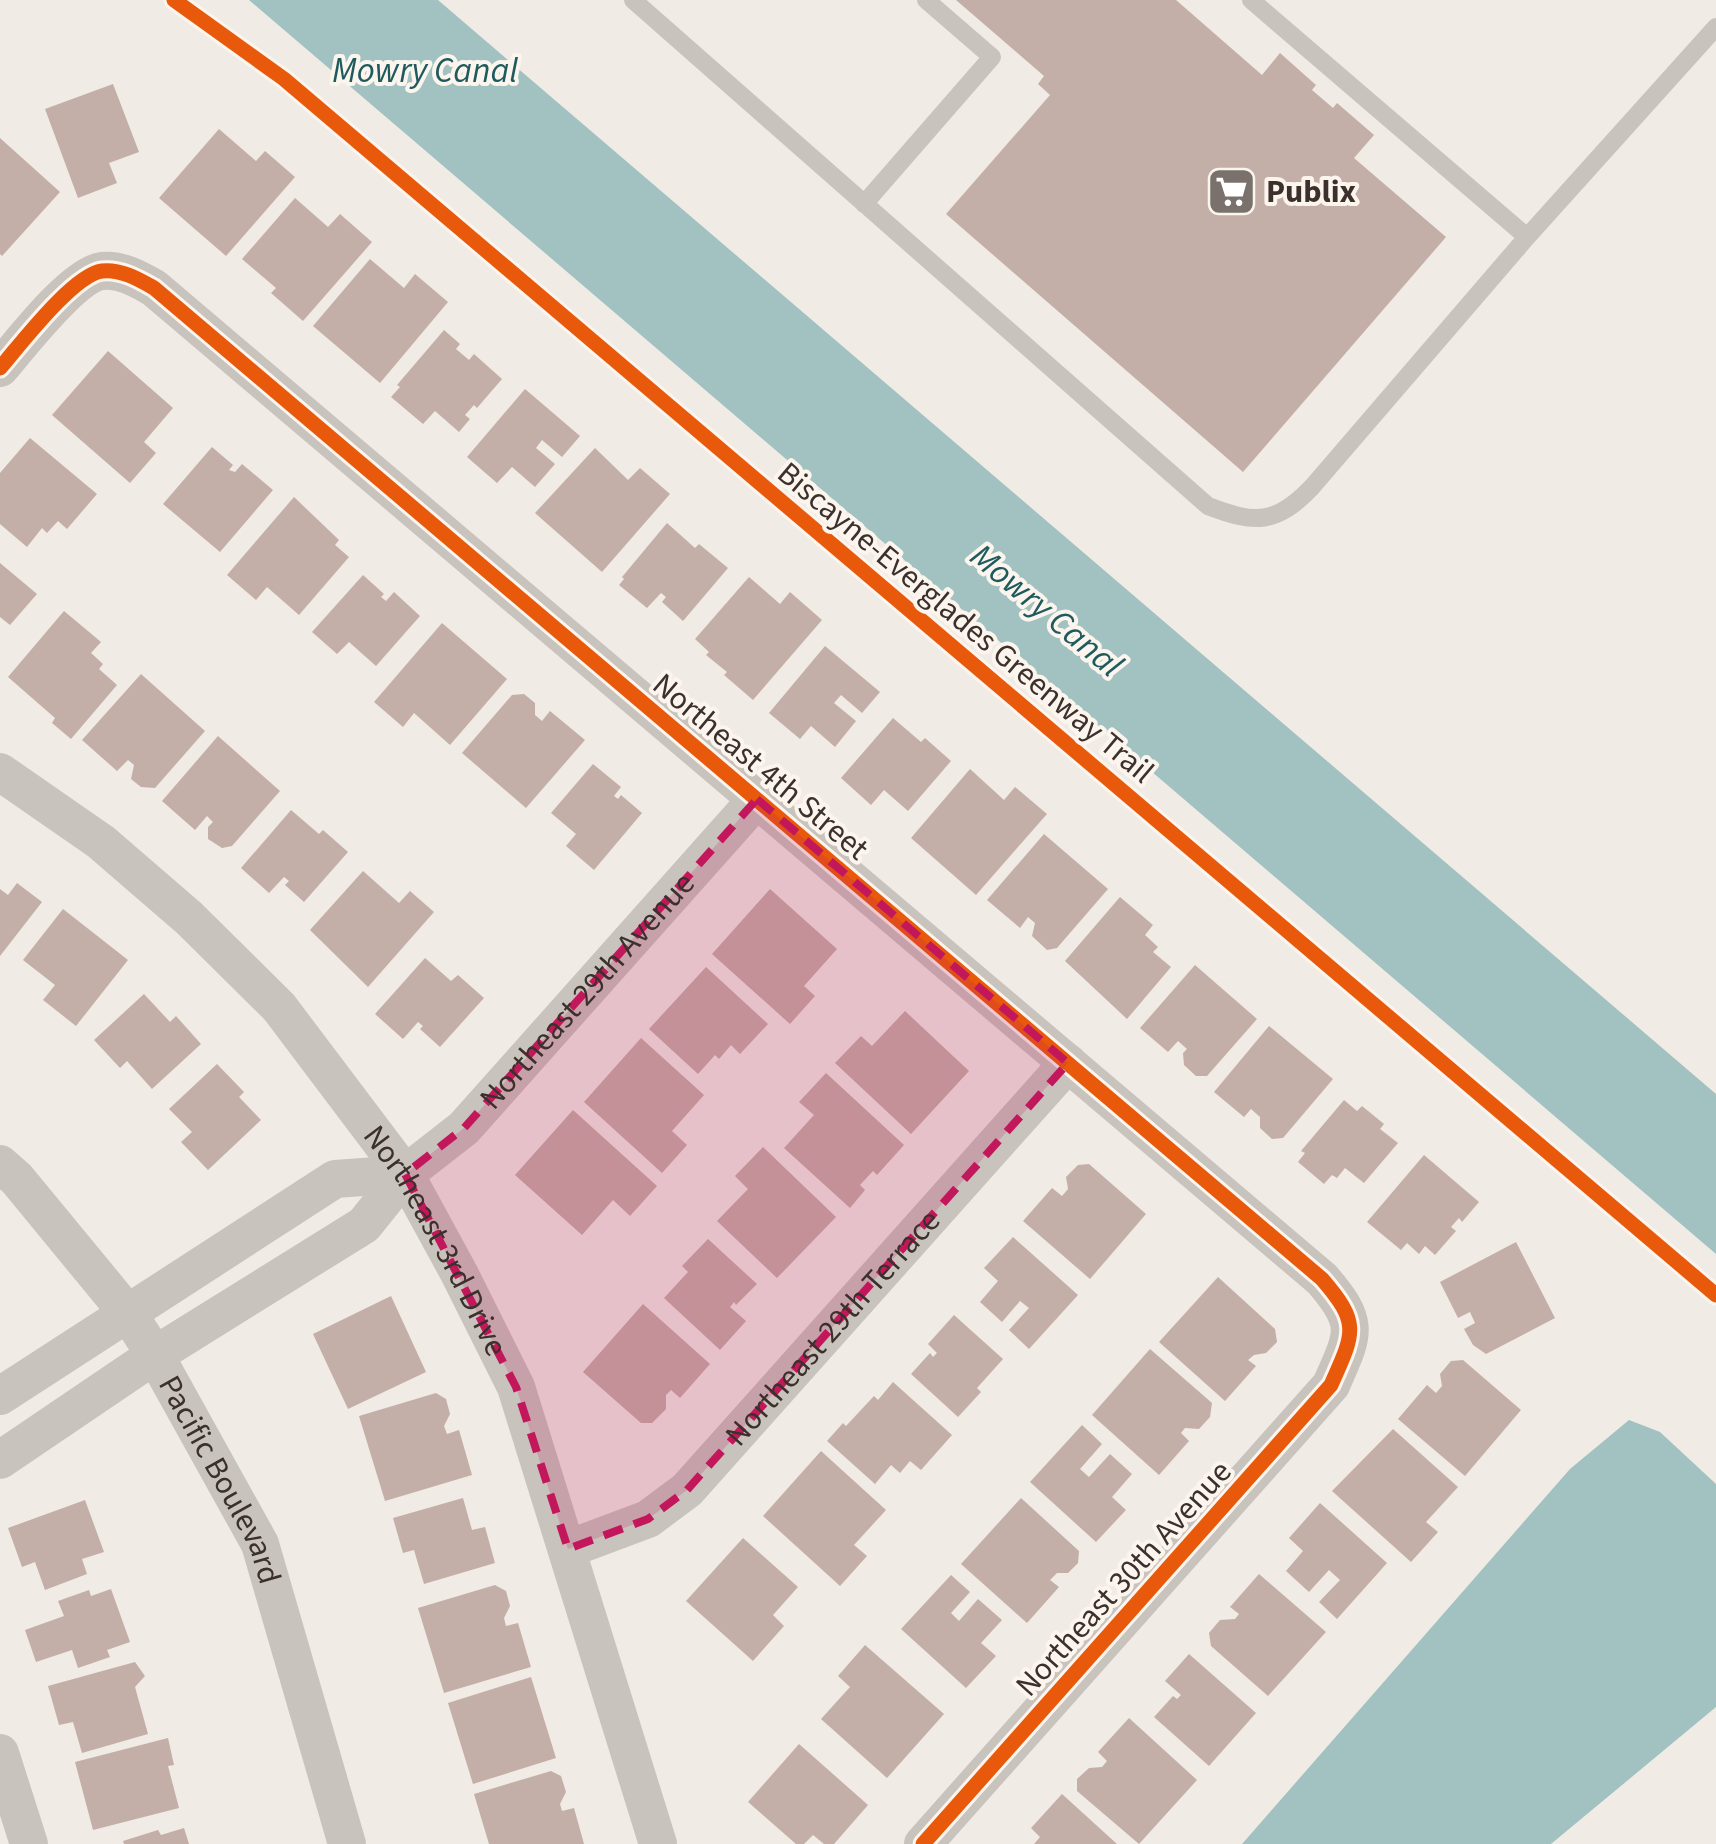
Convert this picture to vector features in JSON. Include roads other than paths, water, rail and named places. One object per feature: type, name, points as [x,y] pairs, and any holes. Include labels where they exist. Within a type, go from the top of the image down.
[{"type":"street","name":"Northeast 4th Street","points":[[0,368],[74,287],[100,271],[129,274],[154,288],[1322,1278],[1345,1305],[1352,1340]]},
{"type":"street","name":"Northeast 3rd Drive","points":[[0,772],[101,842],[190,918],[279,1007],[405,1174],[516,1387],[658,1844]]},
{"type":"street","name":"Northeast 29th Avenue","points":[[0,1460],[155,1356],[364,1225],[405,1174],[464,1128],[757,799]]},
{"type":"street","name":"Northeast 29th Terrace","points":[[568,1549],[648,1519],[688,1490],[1068,1063]]},
{"type":"street","name":"Pacific Boulevard","points":[[0,1164],[17,1179],[129,1315],[260,1544],[346,1844]]},
{"type":"street","points":[[0,1396],[335,1179],[405,1174]]},
{"type":"street","points":[[306,1198],[336,1242]]},
{"type":"street","name":"Northeast 30th Avenue","points":[[924,1844],[1331,1385],[1352,1340]]},
{"type":"street","points":[[0,1753],[29,1844]]},
{"type":"lane","points":[[633,0],[1208,506],[1255,519],[1282,513],[1312,488],[1527,237],[1716,27]]},
{"type":"lane","points":[[864,204],[992,58],[926,0]]},
{"type":"lane","points":[[1251,0],[1527,237]]},
{"type":"water","name":"Mowry Canal","points":[[249,0],[438,0],[1716,1094],[1716,1254]]},
{"type":"water","points":[[1629,1420],[1660,1432],[1716,1484],[1716,1707],[1551,1844],[1242,1844],[1570,1469]]},
{"type":"place","name":"Publix","points":[[1231,191]]}]
